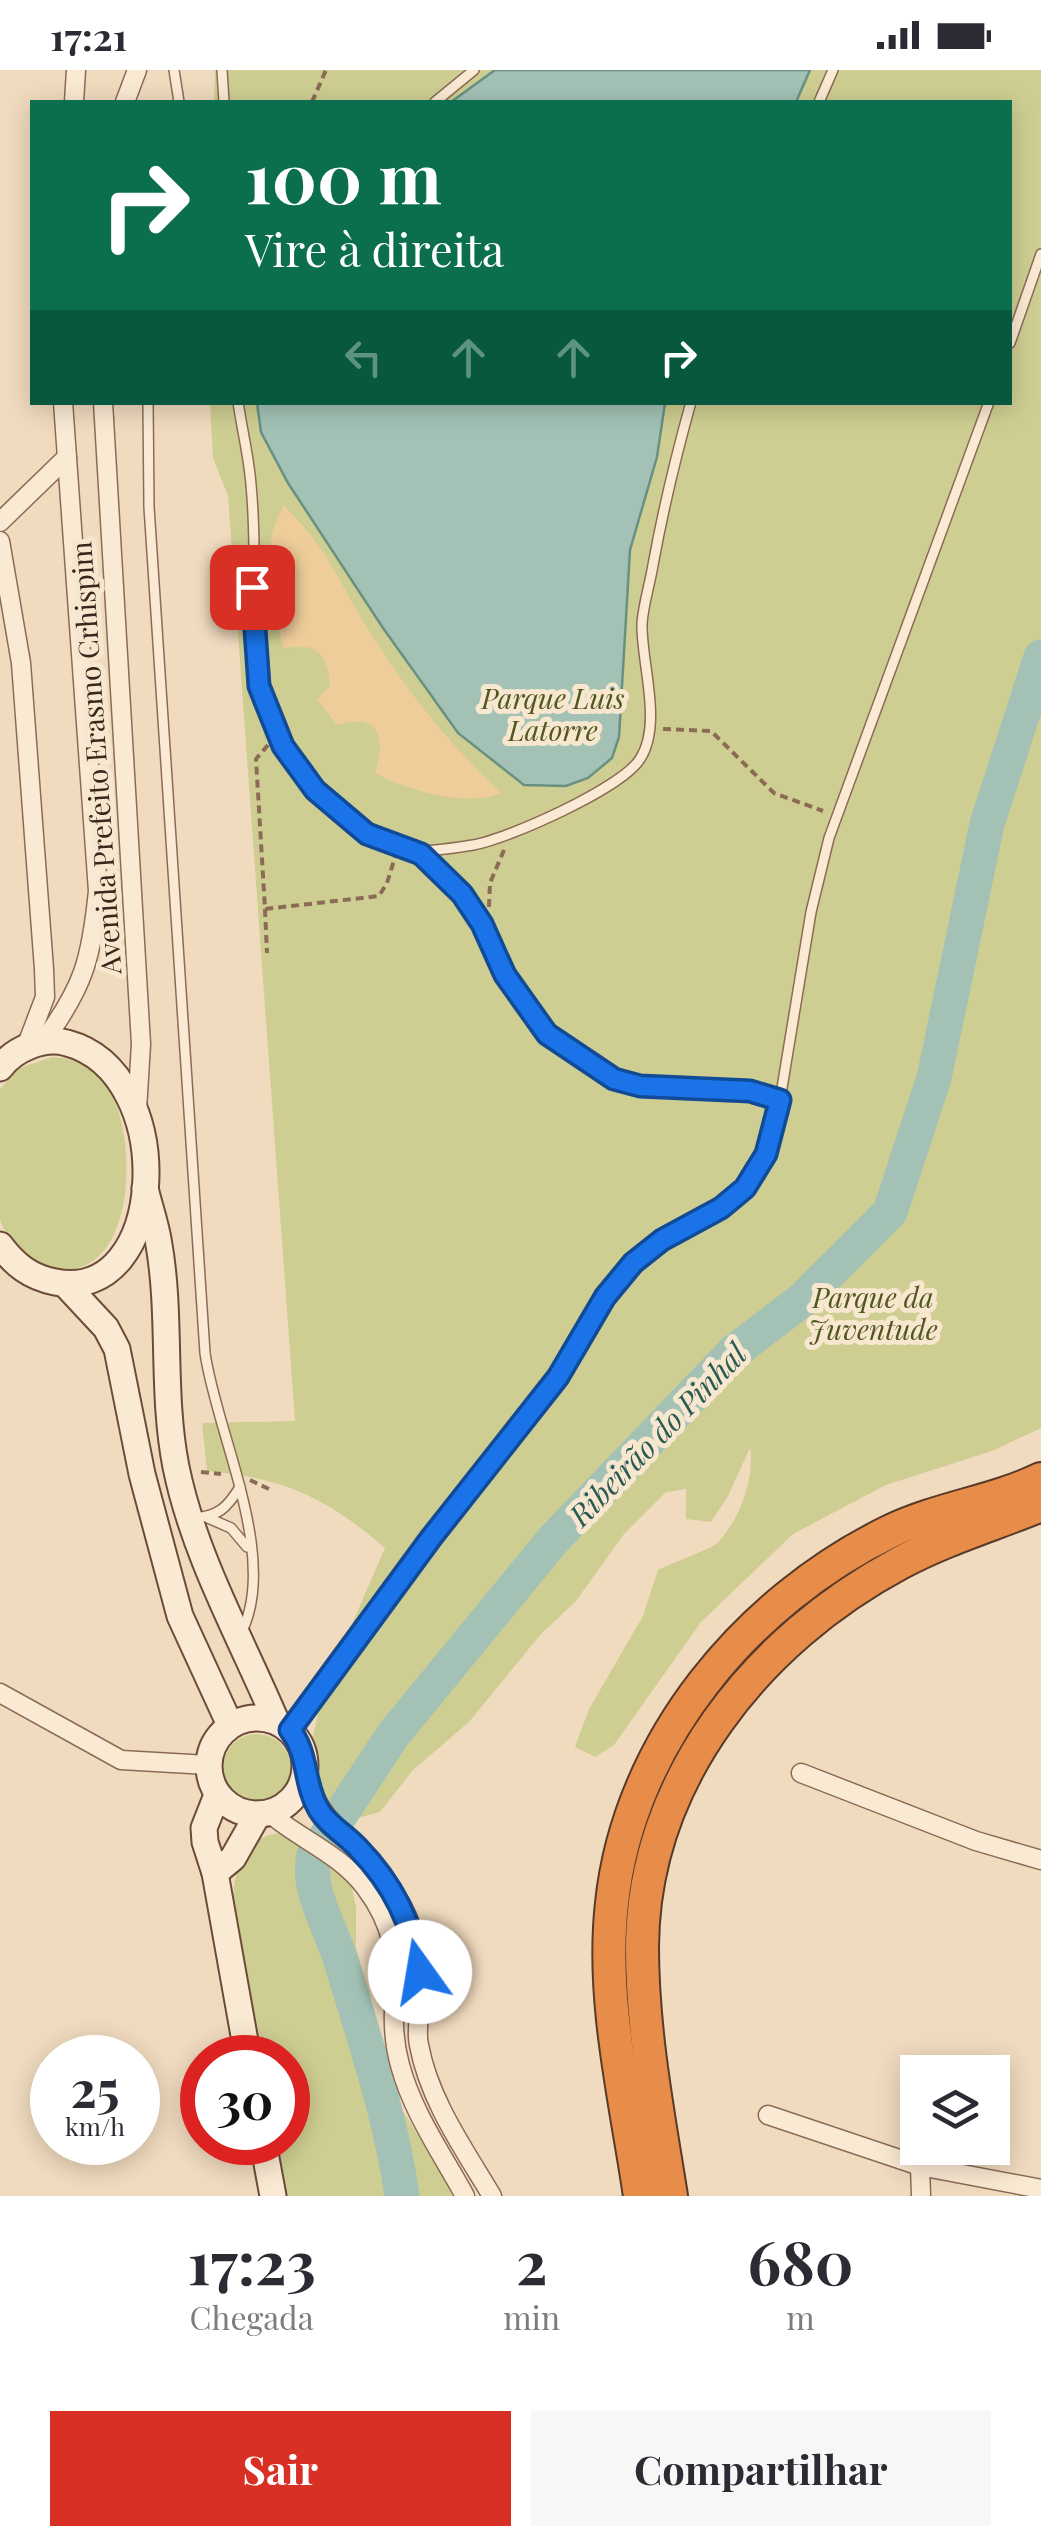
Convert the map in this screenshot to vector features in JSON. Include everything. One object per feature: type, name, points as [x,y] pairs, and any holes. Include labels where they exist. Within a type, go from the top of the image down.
[{"type":"highway","points":[[640,2196],[612,2007],[612,1902],[636,1801],[667,1740],[714,1668],[751,1627],[804,1581],[893,1530],[1041,1479]]},
{"type":"highway","points":[[671,2196],[647,2038],[642,1946],[647,1891],[663,1826],[694,1759],[727,1704],[775,1650],[823,1611],[902,1562],[1041,1505]]},
{"type":"main road","points":[[0,1068],[34,1044],[64,1041],[108,1064],[126,1086],[145,1133],[145,1188],[132,1241],[118,1262],[101,1274],[65,1284],[33,1276],[5,1257]]},
{"type":"main road","points":[[145,1188],[158,1241],[166,1402],[176,1468],[240,1636],[283,1726],[300,1743],[305,1774],[289,1803],[263,1813],[229,1806],[217,1794],[208,1765],[218,1735],[230,1725],[260,1717],[283,1726]]},
{"type":"main road","points":[[65,1284],[106,1328],[117,1349],[142,1474],[180,1616],[230,1725]]},
{"type":"main road","points":[[217,1794],[204,1828],[209,1860],[216,1873],[244,2035]]},
{"type":"main road","points":[[216,1873],[233,1858],[263,1813]]},
{"type":"main road","points":[[267,2165],[273,2196]]},
{"type":"street","points":[[74,100],[76,70]]},
{"type":"street","points":[[126,100],[137,70]]},
{"type":"street","name":"Avenida Prefeito Erasmo Crhispim","points":[[34,1044],[83,979],[93,941],[98,891],[63,405]]},
{"type":"street","name":"Avenida Prefeito Erasmo Crhispim","points":[[104,405],[141,1044],[137,1111]]},
{"type":"street","points":[[0,522],[67,456]]},
{"type":"street","points":[[0,541],[21,663],[44,970],[45,997],[34,1044]]},
{"type":"street","points":[[0,1693],[120,1760],[208,1765]]},
{"type":"street","points":[[801,1773],[976,1840],[1041,1860]]},
{"type":"street","points":[[305,1774],[323,1816],[382,1874],[406,1914],[420,1972],[418,2042],[428,2078],[450,2126],[492,2196]]},
{"type":"street","points":[[263,1813],[338,1860],[364,1886],[383,1914],[394,1944],[399,2063],[413,2099],[465,2196]]},
{"type":"street","points":[[768,2115],[920,2166],[1041,2189]]},
{"type":"street","points":[[920,2166],[921,2196]]},
{"type":"lane","points":[[174,70],[179,100]]},
{"type":"lane","points":[[222,70],[224,100]]},
{"type":"lane","points":[[437,100],[474,70]]},
{"type":"lane","points":[[820,100],[832,70]]},
{"type":"lane","points":[[1012,337],[1041,254]]},
{"type":"lane","points":[[148,405],[150,507],[206,1353],[210,1384],[240,1486],[251,1554],[252,1602],[240,1636]]},
{"type":"lane","points":[[238,405],[252,486],[252,620],[259,686],[280,738],[315,790],[367,834],[421,854],[490,842],[516,831],[608,785],[640,759],[648,730],[649,685],[642,624],[690,405]]},
{"type":"lane","points":[[283,1726],[558,1377],[605,1297],[633,1263],[662,1240],[721,1208],[745,1188],[766,1154],[780,1100],[812,912],[838,815],[988,405]]},
{"type":"lane","points":[[421,854],[462,894],[505,975],[547,1034],[614,1079],[640,1086],[750,1091],[780,1100]]},
{"type":"lane","points":[[198,1518],[223,1510],[240,1486]]},
{"type":"lane","points":[[198,1518],[240,1535],[251,1554]]},
{"type":"path","points":[[313,100],[326,70]]},
{"type":"path","points":[[648,730],[711,731],[774,793],[838,815]]},
{"type":"path","points":[[267,953],[256,759],[260,750],[280,738]]},
{"type":"path","points":[[488,937],[490,884],[497,860],[516,831]]},
{"type":"path","points":[[266,909],[378,896],[388,883],[398,848]]},
{"type":"green space","name":"Parque Luis Latorre","points":[[215,70],[1041,70],[1041,1428],[992,1451],[886,1485],[793,1534],[701,1622],[614,1745],[595,1757],[575,1747],[589,1709],[643,1616],[658,1570],[716,1544],[724,1535],[748,1486],[750,1448],[711,1522],[686,1519],[686,1489],[666,1492],[624,1534],[576,1601],[541,1634],[469,1722],[413,1770],[380,1812],[354,1819],[325,1805],[313,1737],[322,1693],[385,1548],[344,1516],[303,1493],[259,1479],[207,1471],[202,1423],[295,1421],[228,496],[213,458],[210,405],[1012,405],[1012,100],[214,100]]},
{"type":"green space","points":[[52,1057],[90,1068],[111,1092],[122,1123],[126,1159],[125,1197],[116,1231],[99,1256],[74,1269],[40,1264],[27,1257],[10,1240],[0,1219],[0,1089],[17,1069]]},
{"type":"green space","points":[[257,1734],[270,1736],[281,1744],[289,1755],[289,1781],[281,1792],[270,1800],[257,1802],[244,1800],[233,1792],[225,1781],[223,1768],[225,1755],[233,1744],[244,1736]]},
{"type":"green space","points":[[283,1833],[299,1840],[351,1882],[356,1907],[356,1947],[371,1997],[375,2066],[452,2196],[281,2196],[276,2165],[310,2165],[310,2035],[255,2035],[239,1964],[234,1892],[240,1862],[256,1842]]},
{"type":"sand","points":[[284,506],[322,551],[414,697],[501,793],[455,798],[403,785],[375,773],[380,748],[376,730],[363,722],[337,725],[317,699],[330,686],[327,666],[313,649],[284,648],[271,595],[271,540]]},
{"type":"shaded area","points":[[495,70],[810,70],[797,100],[454,100]]},
{"type":"shaded area","points":[[257,405],[665,405],[657,457],[630,550],[619,737],[612,758],[588,778],[566,786],[524,785],[458,733],[288,483],[261,432]]},
{"type":"waterway","name":"Ribeirão do Pinhal","points":[[402,2196],[376,2076],[316,1894],[314,1855],[393,1735],[553,1540],[735,1351],[802,1300],[890,1212],[934,1078],[987,824],[1041,657]]},
{"type":"route","points":[[252,587],[259,686],[283,746],[315,790],[367,834],[421,854],[462,894],[482,924],[505,975],[547,1034],[614,1079],[640,1086],[750,1091],[780,1100],[766,1154],[745,1188],[721,1208],[662,1240],[633,1263],[605,1297],[558,1377],[431,1538],[290,1730],[300,1743],[312,1798],[323,1816],[382,1874],[406,1914],[420,1972]]},
{"type":"park label","name":"Parque da Juventude","points":[[873,1312]]}]
